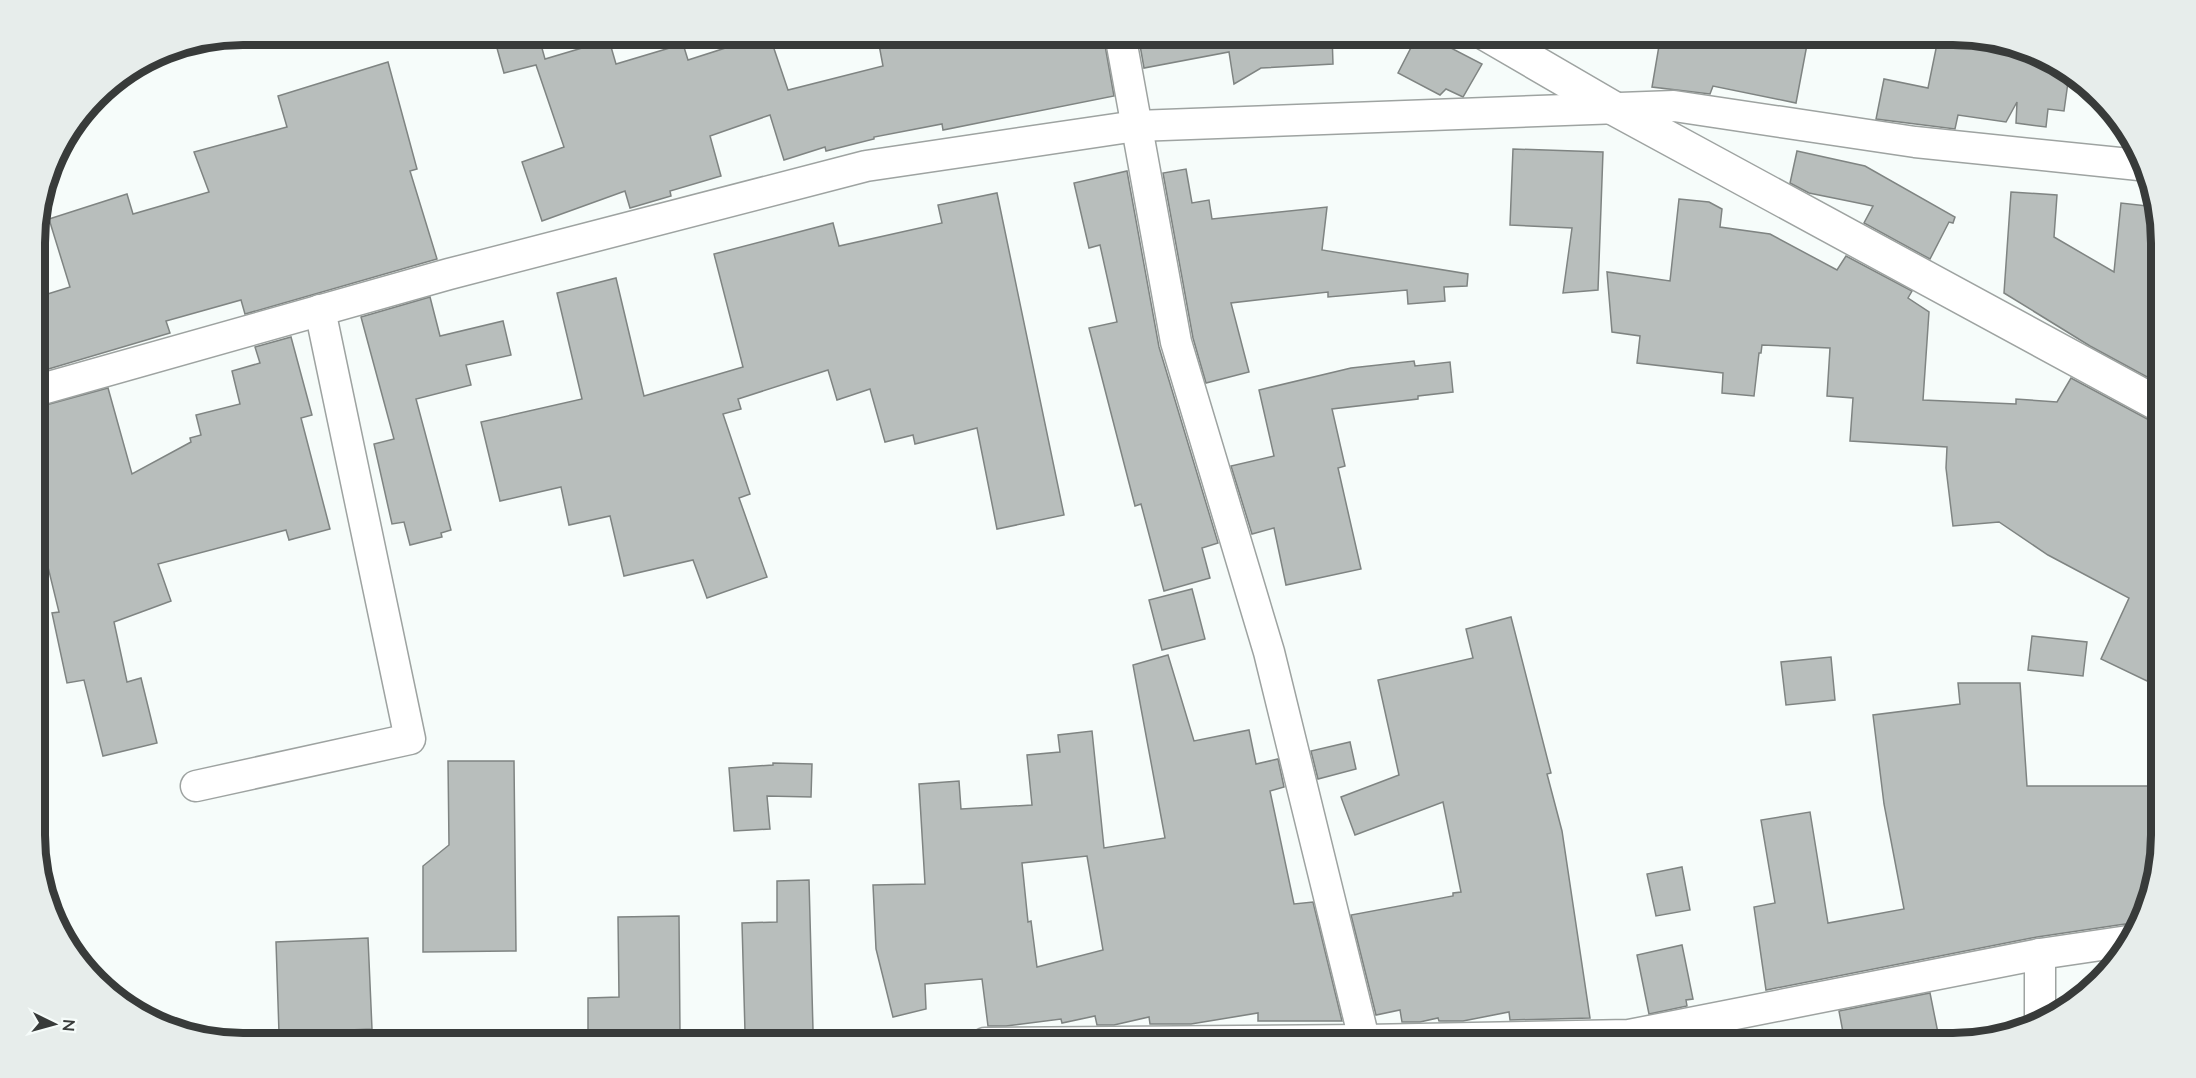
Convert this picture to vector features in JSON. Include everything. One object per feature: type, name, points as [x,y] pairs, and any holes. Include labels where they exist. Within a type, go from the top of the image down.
[{"type":"street","points":[[1122,45],[1176,342],[1269,652],[1363,1033]]},
{"type":"street","points":[[1505,45],[1615,109],[2151,400]]},
{"type":"street","points":[[45,388],[449,274],[866,166],[1136,126],[1674,106],[1915,142],[2135,165]]},
{"type":"street","points":[[196,786],[410,739],[320,310]]},
{"type":"street","points":[[1639,1033],[2040,954],[2120,942]]},
{"type":"street","points":[[2040,954],[2040,1013]]},
{"type":"building","points":[[496,45],[541,45],[545,59],[592,45],[610,45],[616,64],[680,45],[683,45],[688,60],[735,45],[773,45],[788,90],[883,66],[879,45],[1105,45],[1114,96],[943,130],[942,124],[874,137],[874,139],[826,151],[825,147],[784,160],[770,115],[710,136],[721,176],[670,191],[671,196],[630,208],[625,191],[542,221],[522,162],[564,147],[536,65],[504,73]]},
{"type":"building","points":[[1140,45],[1332,45],[1333,64],[1261,68],[1234,84],[1229,52],[1144,68]]},
{"type":"building","points":[[1412,45],[1445,45],[1482,64],[1463,97],[1446,89],[1440,95],[1398,73]]},
{"type":"building","points":[[1659,45],[1807,45],[1796,103],[1713,86],[1710,94],[1652,87]]},
{"type":"building","points":[[1937,45],[1979,47],[2017,55],[2041,65],[2068,82],[2064,111],[2048,109],[2046,127],[2016,123],[2017,102],[2006,122],[1958,115],[1955,129],[1876,119],[1884,79],[1928,88]]},
{"type":"building","points":[[388,62],[417,169],[410,171],[437,259],[245,314],[241,300],[166,321],[170,333],[45,370],[45,329],[48,329],[45,319],[45,295],[70,287],[49,219],[127,194],[133,214],[209,192],[194,152],[287,127],[278,96]]},
{"type":"building","points":[[1513,149],[1603,152],[1598,290],[1563,293],[1572,228],[1510,225]]},
{"type":"building","points":[[1797,151],[1865,166],[1955,217],[1953,223],[1949,222],[1930,259],[1864,223],[1873,206],[1809,193],[1790,183]]},
{"type":"building","points":[[1186,169],[1192,203],[1209,200],[1212,219],[1327,207],[1322,250],[1468,274],[1467,286],[1444,287],[1445,301],[1408,304],[1407,290],[1328,297],[1328,292],[1231,303],[1249,372],[1206,383],[1193,338],[1163,173]]},
{"type":"building","points":[[1127,171],[1159,347],[1218,543],[1202,548],[1210,578],[1164,591],[1141,504],[1135,506],[1089,328],[1117,322],[1100,245],[1089,248],[1074,183]]},
{"type":"building","points":[[2011,192],[2057,195],[2054,237],[2114,272],[2121,203],[2147,206],[2151,243],[2151,379],[2090,346],[2004,293]]},
{"type":"building","points":[[997,193],[1064,515],[997,529],[977,428],[915,444],[913,435],[885,442],[870,389],[837,400],[828,370],[738,399],[741,409],[723,414],[750,494],[739,498],[767,577],[707,598],[693,560],[624,576],[610,516],[569,525],[561,487],[500,501],[481,422],[582,399],[557,293],[616,278],[644,396],[743,367],[714,254],[833,223],[839,246],[942,223],[938,205]]},
{"type":"building","points":[[1679,199],[1709,202],[1722,209],[1720,227],[1770,234],[1837,270],[1846,256],[1912,291],[1908,298],[1929,312],[1923,400],[2016,404],[2016,399],[2057,402],[2071,378],[2151,421],[2151,672],[2147,681],[2101,659],[2129,598],[2048,555],[1999,522],[1953,526],[1946,468],[1947,447],[1850,441],[1853,398],[1827,396],[1830,348],[1762,345],[1754,396],[1722,393],[1723,373],[1637,363],[1640,336],[1612,332],[1607,272],[1670,281]]},
{"type":"building","points":[[430,297],[440,336],[503,321],[511,355],[466,365],[471,385],[416,399],[451,530],[441,533],[442,537],[410,545],[404,522],[392,524],[374,444],[394,439],[361,317]]},
{"type":"building","points":[[291,337],[312,415],[301,418],[330,529],[289,540],[286,530],[158,564],[171,601],[114,622],[127,682],[141,678],[157,743],[103,756],[84,680],[67,683],[52,613],[59,612],[45,555],[45,405],[108,388],[132,474],[191,442],[190,438],[201,435],[196,415],[240,404],[232,371],[260,363],[255,347]]},
{"type":"building","points":[[1414,361],[1415,366],[1450,362],[1453,392],[1418,396],[1418,399],[1332,409],[1345,466],[1338,468],[1361,569],[1286,585],[1274,528],[1252,534],[1231,466],[1274,456],[1259,390],[1351,368]]},
{"type":"building","points":[[1192,589],[1205,639],[1162,650],[1149,600]]},
{"type":"building","points":[[1511,617],[1551,773],[1547,774],[1562,831],[1590,1018],[1510,1020],[1509,1012],[1463,1021],[1439,1021],[1438,1018],[1420,1022],[1402,1022],[1400,1010],[1376,1015],[1351,915],[1453,896],[1453,893],[1461,892],[1443,802],[1355,835],[1341,797],[1399,775],[1378,680],[1473,658],[1466,629]]},
{"type":"building","points":[[2032,636],[2087,642],[2083,676],[2028,670]]},
{"type":"building","points":[[1168,655],[1194,741],[1249,730],[1256,764],[1278,759],[1284,787],[1270,791],[1294,904],[1313,902],[1342,1021],[1258,1021],[1258,1013],[1191,1024],[1150,1024],[1149,1017],[1114,1025],[1097,1025],[1095,1016],[1062,1023],[1061,1019],[988,1026],[982,979],[925,984],[926,1009],[893,1017],[876,949],[873,885],[925,884],[919,784],[959,781],[961,809],[1032,805],[1027,755],[1060,752],[1058,735],[1092,731],[1104,848],[1165,838],[1133,665]],"holes":[[[1087,856],[1103,950],[1037,967],[1031,921],[1028,922],[1022,863]]]},
{"type":"building","points":[[1831,657],[1835,700],[1786,705],[1781,662]]},
{"type":"building","points":[[1958,683],[2020,683],[2027,786],[2151,786],[2149,861],[2144,887],[2130,925],[2037,937],[1766,990],[1754,907],[1775,903],[1761,820],[1810,812],[1828,923],[1904,909],[1884,804],[1873,715],[1960,704]]},
{"type":"building","points":[[1350,742],[1356,769],[1318,779],[1311,751]]},
{"type":"building","points":[[448,761],[514,761],[516,951],[423,952],[423,866],[449,845]]},
{"type":"building","points":[[773,763],[812,764],[811,797],[767,796],[770,829],[734,831],[729,768],[773,765]]},
{"type":"building","points":[[1682,867],[1690,910],[1656,916],[1647,874]]},
{"type":"building","points":[[809,880],[813,1030],[745,1032],[742,923],[777,922],[777,881]]},
{"type":"building","points":[[679,916],[680,1033],[588,1033],[588,998],[619,997],[618,917]]},
{"type":"building","points":[[368,938],[372,1029],[279,1033],[276,942]]},
{"type":"building","points":[[1682,945],[1693,999],[1686,1000],[1687,1006],[1649,1014],[1637,955]]},
{"type":"building","points":[[1930,993],[1938,1033],[1843,1033],[1839,1011]]}]
